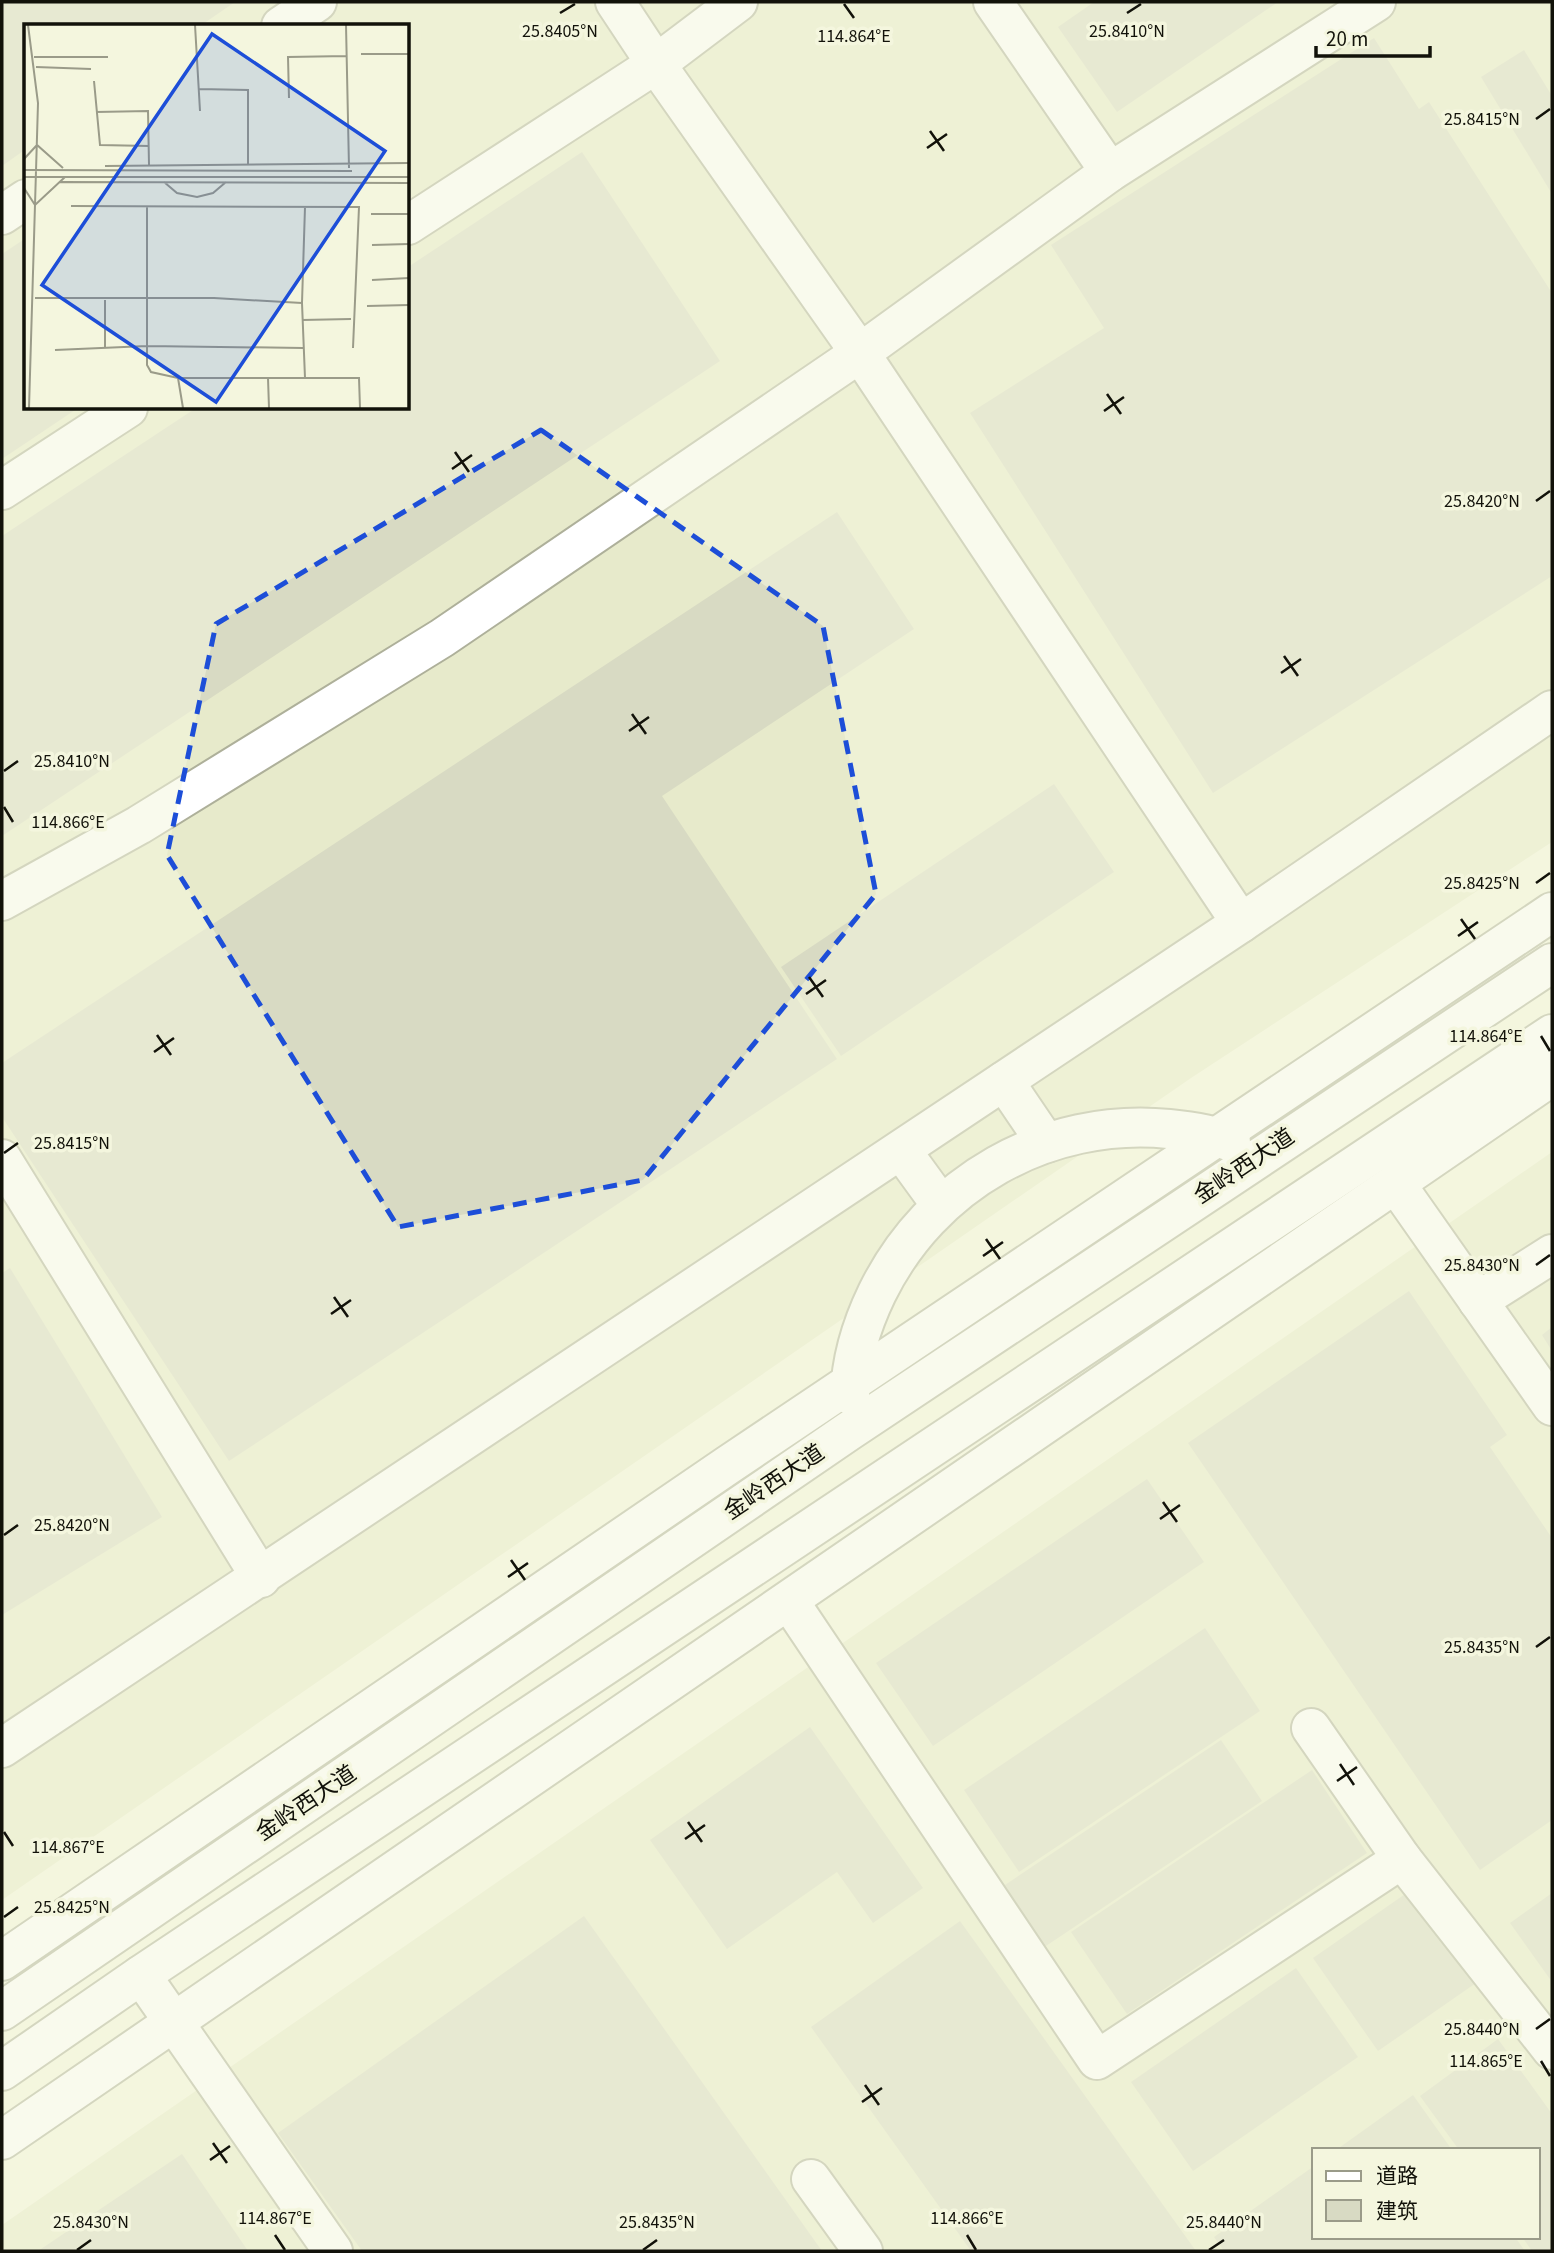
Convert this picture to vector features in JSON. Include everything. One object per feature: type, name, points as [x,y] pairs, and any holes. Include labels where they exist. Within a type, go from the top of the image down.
[{"type":"street","points":[[284,24],[317,2]]},
{"type":"street","points":[[615,2],[860,353],[1241,923]]},
{"type":"street","points":[[410,224],[656,64],[738,2]]},
{"type":"street","points":[[993,2],[1110,172]]},
{"type":"street","points":[[2,901],[139,825],[442,638],[860,353],[1110,172],[1376,2]]},
{"type":"street","points":[[2,215],[24,200]]},
{"type":"street","points":[[2,490],[125,410]]},
{"type":"street","points":[[2,1748],[1241,923],[1552,710]]},
{"type":"street","points":[[2,1961],[851,1382],[1552,912]]},
{"type":"street","name":"金岭西大道","points":[[2,2011],[849,1431],[1552,963]]},
{"type":"street","points":[[2,2071],[141,1975],[1552,1034]]},
{"type":"street","points":[[2,2140],[1552,1076]]},
{"type":"street","points":[[1004,1080],[1046,1143]]},
{"type":"street","points":[[849,1431],[851,1382],[856,1350],[868,1311],[886,1275],[908,1241],[941,1205],[966,1184],[1000,1162],[1046,1143],[1111,1128],[1150,1127],[1188,1131],[1262,1154]]},
{"type":"street","points":[[901,1150],[941,1205]]},
{"type":"street","points":[[2,1159],[261,1578]]},
{"type":"street","points":[[1396,1184],[1552,1406]]},
{"type":"street","points":[[1478,1301],[1552,1254]]},
{"type":"street","points":[[789,1601],[1097,2060],[1402,1859]]},
{"type":"street","points":[[1311,1728],[1402,1859],[1552,2050]]},
{"type":"street","points":[[141,1975],[333,2251]]},
{"type":"street","points":[[811,2179],[863,2251]]},
{"type":"highlighted area","points":[[541,430],[823,626],[876,894],[643,1180],[398,1227],[167,855],[216,624]]},
{"type":"shaded area","points":[[2,2],[1552,2],[1552,842],[1191,1078],[2,1900]]},
{"type":"shaded area","points":[[1552,1152],[1552,2251],[2,2251],[2,2225]]},
{"type":"building","points":[[2,2],[235,2],[203,24],[24,24],[24,150],[2,166]]},
{"type":"building","points":[[1094,2],[1278,2],[1117,112],[1058,27]]},
{"type":"building","points":[[1374,38],[1419,109],[1429,102],[1552,293],[1552,576],[1213,793],[970,413],[1104,328],[1051,245]]},
{"type":"building","points":[[1524,50],[1552,96],[1552,194],[1481,77]]},
{"type":"building","points":[[582,152],[720,361],[2,836],[2,536],[193,410],[410,410],[410,266]]},
{"type":"building","points":[[24,239],[24,410],[75,410],[2,459],[2,254]]},
{"type":"building","points":[[837,512],[914,629],[662,796],[837,1059],[229,1461],[2,1117],[2,1063]]},
{"type":"building","points":[[1054,784],[1114,872],[841,1056],[781,967]]},
{"type":"building","points":[[10,1268],[162,1517],[2,1615],[2,1273]]},
{"type":"building","points":[[1409,1291],[1507,1435],[1490,1447],[1552,1538],[1552,1820],[1480,1870],[1188,1443]]},
{"type":"building","points":[[1552,1327],[1552,1351],[1542,1335]]},
{"type":"building","points":[[1147,1479],[1204,1562],[933,1746],[876,1663]]},
{"type":"building","points":[[1205,1628],[1260,1711],[1019,1872],[964,1790]]},
{"type":"building","points":[[810,1727],[923,1888],[873,1923],[837,1872],[727,1949],[650,1840]]},
{"type":"building","points":[[1221,1740],[1262,1801],[1043,1948],[1002,1887]]},
{"type":"building","points":[[1312,1770],[1367,1853],[1127,2014],[1071,1932]]},
{"type":"building","points":[[1411,1890],[1476,1983],[1378,2051],[1313,1958]]},
{"type":"building","points":[[1552,1893],[1552,1982],[1510,1923]]},
{"type":"building","points":[[584,1916],[822,2251],[362,2251],[278,2133]]},
{"type":"building","points":[[960,1921],[1196,2251],[971,2251],[811,2027]]},
{"type":"building","points":[[1296,1968],[1358,2057],[1193,2171],[1131,2082]]},
{"type":"building","points":[[1498,2039],[1552,2114],[1552,2251],[1532,2251],[1523,2239],[1540,2239],[1540,2148],[1458,2148],[1420,2096]]},
{"type":"building","points":[[1413,2095],[1451,2148],[1339,2148]]},
{"type":"building","points":[[182,2154],[248,2251],[38,2251]]},
{"type":"building","points":[[1312,2167],[1312,2239],[1516,2239],[1525,2251],[1224,2251],[1214,2237]]}]
